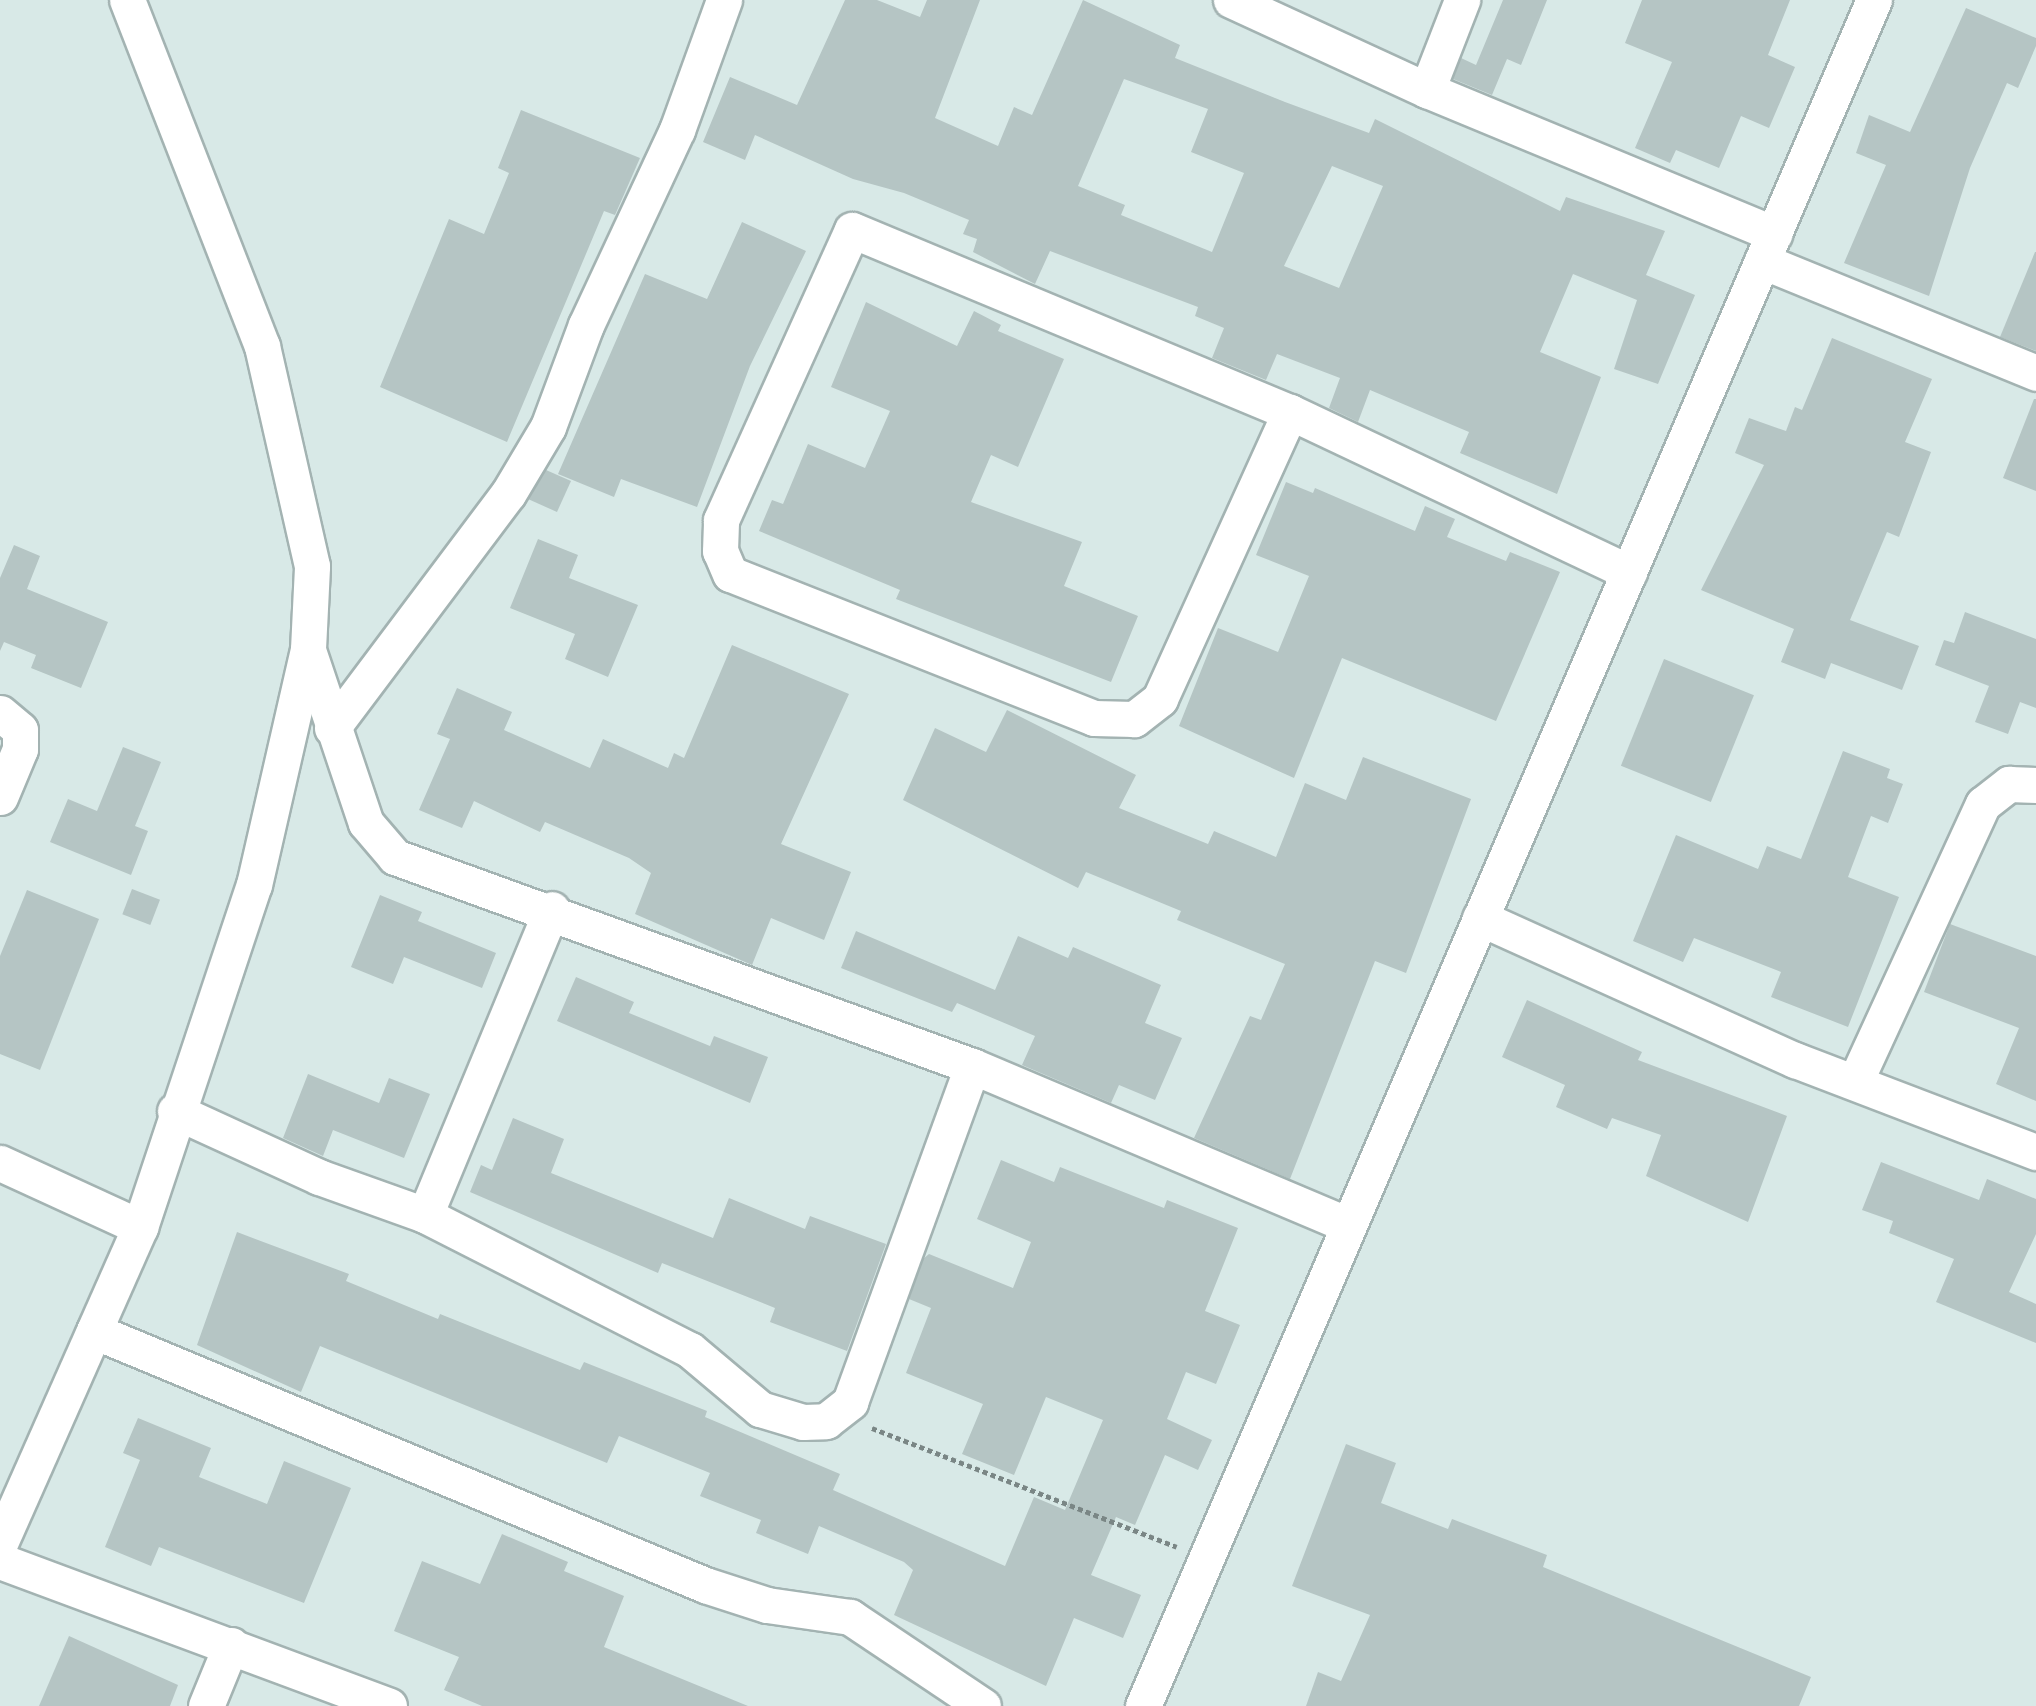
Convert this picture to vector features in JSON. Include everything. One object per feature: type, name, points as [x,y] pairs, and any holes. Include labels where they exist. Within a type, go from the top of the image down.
[{"type":"street","points":[[0,1543],[140,1227],[175,1111],[254,885],[307,649],[312,566],[262,346],[127,0]]},
{"type":"street","points":[[332,728],[509,494],[548,427],[586,325],[677,130],[724,0]]},
{"type":"street","points":[[1231,0],[2036,373]]},
{"type":"street","points":[[1427,90],[1462,0]]},
{"type":"street","points":[[1143,1706],[1209,1558],[1349,1224],[1874,0]]},
{"type":"street","points":[[1290,412],[1160,699],[1134,719],[1094,718],[730,574],[720,551],[720,520],[852,230],[1290,412],[1629,572]]},
{"type":"street","points":[[307,649],[366,823],[395,856],[552,909],[972,1066],[1349,1224]]},
{"type":"street","points":[[0,713],[20,730],[20,749],[0,797]]},
{"type":"street","points":[[1854,1082],[1983,804],[2009,784],[2036,785]]},
{"type":"street","points":[[425,1215],[552,909]]},
{"type":"street","points":[[1480,918],[1854,1082],[2036,1152]]},
{"type":"street","points":[[175,1111],[319,1177],[425,1215],[690,1350],[760,1409],[803,1422],[839,1414],[867,1364],[972,1066]]},
{"type":"street","points":[[0,1163],[140,1227]]},
{"type":"street","points":[[94,1331],[705,1585],[767,1605],[850,1617],[983,1706]]},
{"type":"street","points":[[0,1561],[389,1706]]},
{"type":"street","points":[[206,1706],[231,1645]]},
{"type":"path","points":[[839,1414],[1054,1503],[1209,1558]]},
{"type":"building","points":[[845,0],[877,0],[920,17],[927,0],[980,0],[935,118],[998,146],[1014,107],[1032,115],[1083,0],[1180,45],[1175,58],[1285,102],[1369,133],[1375,119],[1560,211],[1566,197],[1665,231],[1646,275],[1695,295],[1658,384],[1614,369],[1637,300],[1573,274],[1540,352],[1601,377],[1557,494],[1460,453],[1469,432],[1370,390],[1358,422],[1329,408],[1340,378],[1277,354],[1266,380],[1212,358],[1224,328],[1195,316],[1198,307],[1050,251],[1035,284],[973,252],[977,239],[963,234],[969,220],[904,193],[853,179],[755,135],[745,160],[703,142],[730,77],[797,105]],"holes":[[[1124,79],[1208,109],[1191,152],[1244,173],[1212,252],[1121,215],[1125,205],[1078,186]],[[1332,166],[1383,186],[1339,288],[1284,266]]]},
{"type":"building","points":[[1503,0],[1547,0],[1521,65],[1507,59],[1492,95],[1453,79],[1461,58],[1476,65]]},
{"type":"building","points":[[1642,0],[1790,0],[1768,55],[1795,67],[1769,128],[1741,116],[1719,168],[1676,150],[1670,163],[1635,148],[1672,62],[1625,43]]},
{"type":"building","points":[[1966,8],[2036,38],[2036,46],[2018,88],[2007,83],[1970,168],[1929,296],[1844,263],[1886,165],[1856,153],[1869,115],[1910,132]]},
{"type":"building","points":[[521,110],[640,158],[615,215],[604,211],[507,442],[380,387],[449,219],[484,234],[509,173],[498,168]]},
{"type":"building","points":[[742,222],[806,251],[750,366],[697,507],[621,479],[614,497],[558,474],[645,274],[707,299]]},
{"type":"building","points":[[2036,252],[2036,351],[2000,337]]},
{"type":"building","points":[[866,302],[957,346],[974,311],[1001,325],[998,331],[1064,359],[1018,467],[991,455],[971,502],[1082,542],[1064,586],[1138,616],[1111,682],[896,599],[900,590],[759,531],[772,500],[783,504],[808,444],[865,468],[890,411],[831,387]]},
{"type":"building","points":[[1832,338],[1932,379],[1905,442],[1931,452],[1899,537],[1887,532],[1850,620],[1919,646],[1902,690],[1831,663],[1825,679],[1781,662],[1794,629],[1701,590],[1764,465],[1735,453],[1749,418],[1786,431],[1795,407],[1802,410]]},
{"type":"building","points":[[2036,399],[2036,491],[2003,478]]},
{"type":"building","points":[[546,470],[571,481],[557,512],[528,499]]},
{"type":"building","points":[[1286,482],[1313,493],[1315,488],[1415,531],[1425,506],[1455,519],[1447,537],[1506,561],[1510,552],[1560,572],[1496,721],[1342,658],[1294,778],[1179,726],[1218,628],[1278,652],[1309,576],[1256,555]]},
{"type":"building","points":[[538,539],[578,555],[569,578],[638,605],[608,677],[565,659],[575,634],[510,608]]},
{"type":"building","points":[[14,545],[40,556],[27,589],[108,622],[81,688],[31,668],[36,655],[4,642],[0,651],[0,578]]},
{"type":"building","points":[[1965,612],[2036,639],[2036,708],[2020,702],[2008,734],[1975,722],[1989,686],[1935,665],[1944,640],[1954,643]]},
{"type":"building","points":[[732,645],[849,694],[781,844],[851,872],[824,940],[771,918],[752,965],[635,914],[651,873],[629,858],[545,822],[540,832],[474,801],[462,828],[419,810],[450,739],[437,734],[457,688],[512,712],[504,730],[590,768],[603,739],[668,768],[674,753],[684,758]]},
{"type":"building","points":[[1664,659],[1754,695],[1711,802],[1621,766]]},
{"type":"building","points":[[1007,710],[1136,775],[1119,808],[1208,844],[1214,831],[1276,857],[1305,783],[1346,800],[1363,757],[1471,799],[1406,973],[1375,961],[1290,1179],[1194,1138],[1250,1016],[1261,1020],[1285,964],[1177,920],[1181,911],[1086,872],[1078,888],[903,800],[935,728],[986,752]]},
{"type":"building","points":[[123,747],[161,762],[135,826],[148,831],[131,875],[50,842],[68,799],[97,811]]},
{"type":"building","points":[[1843,751],[1890,769],[1887,778],[1903,784],[1888,823],[1871,816],[1848,877],[1899,897],[1848,1027],[1771,997],[1781,972],[1694,938],[1683,962],[1633,941],[1676,835],[1758,869],[1767,846],[1801,859]]},
{"type":"building","points":[[132,889],[160,900],[150,925],[122,914]]},
{"type":"building","points":[[27,890],[99,919],[40,1070],[0,1054],[0,956]]},
{"type":"building","points":[[380,895],[422,912],[418,921],[496,953],[482,988],[404,957],[393,984],[351,967]]},
{"type":"building","points":[[1950,924],[2036,956],[2036,1101],[1996,1084],[2019,1028],[1924,992]]},
{"type":"building","points":[[856,931],[995,990],[1018,936],[1068,958],[1073,947],[1161,985],[1145,1023],[1182,1038],[1155,1100],[1119,1085],[1111,1103],[1022,1065],[1035,1036],[957,1003],[952,1012],[841,968]]},
{"type":"building","points":[[576,977],[634,1002],[629,1013],[710,1046],[714,1036],[768,1057],[750,1103],[557,1021]]},
{"type":"building","points":[[1527,1000],[1642,1052],[1638,1060],[1787,1116],[1748,1222],[1646,1176],[1661,1135],[1612,1118],[1607,1129],[1556,1107],[1565,1085],[1502,1057]]},
{"type":"building","points":[[308,1074],[379,1103],[389,1078],[430,1094],[404,1158],[333,1130],[323,1156],[283,1138]]},
{"type":"building","points":[[513,1118],[564,1139],[551,1173],[713,1238],[729,1198],[805,1229],[810,1216],[886,1244],[847,1351],[770,1322],[775,1308],[662,1263],[658,1273],[470,1192],[481,1165],[492,1170]]},
{"type":"building","points":[[1001,1160],[1054,1182],[1060,1167],[1164,1208],[1167,1200],[1238,1228],[1205,1311],[1240,1325],[1216,1384],[1186,1372],[1167,1419],[1212,1440],[1198,1470],[1165,1455],[1135,1525],[1116,1517],[1091,1575],[1141,1595],[1123,1638],[1074,1618],[1046,1686],[894,1615],[913,1570],[904,1562],[819,1526],[808,1554],[756,1533],[761,1520],[700,1496],[710,1473],[619,1436],[607,1463],[320,1346],[301,1392],[197,1345],[237,1232],[349,1274],[346,1281],[438,1319],[440,1314],[580,1370],[584,1362],[707,1411],[705,1417],[840,1474],[833,1490],[1005,1566],[1034,1497],[1065,1510],[1103,1420],[1046,1397],[1014,1475],[962,1454],[983,1404],[906,1373],[931,1308],[909,1299],[923,1259],[929,1254],[1013,1288],[1031,1242],[977,1219]]},
{"type":"building","points":[[1881,1162],[1979,1200],[1987,1179],[2036,1199],[2036,1234],[2009,1292],[2036,1304],[2036,1343],[1936,1302],[1954,1259],[1889,1233],[1893,1221],[1862,1210]]},
{"type":"building","points":[[138,1418],[211,1448],[199,1477],[267,1504],[284,1461],[351,1488],[304,1603],[159,1547],[151,1566],[105,1547],[140,1460],[123,1453]]},
{"type":"building","points":[[1346,1444],[1396,1463],[1381,1503],[1448,1529],[1452,1519],[1547,1555],[1543,1567],[1811,1677],[1799,1706],[1306,1706],[1318,1672],[1341,1681],[1370,1615],[1292,1586]]},
{"type":"building","points":[[502,1534],[568,1562],[564,1571],[624,1596],[604,1647],[748,1706],[482,1706],[444,1690],[459,1657],[394,1631],[422,1561],[480,1584]]},
{"type":"building","points":[[69,1636],[178,1685],[170,1706],[39,1706]]}]
